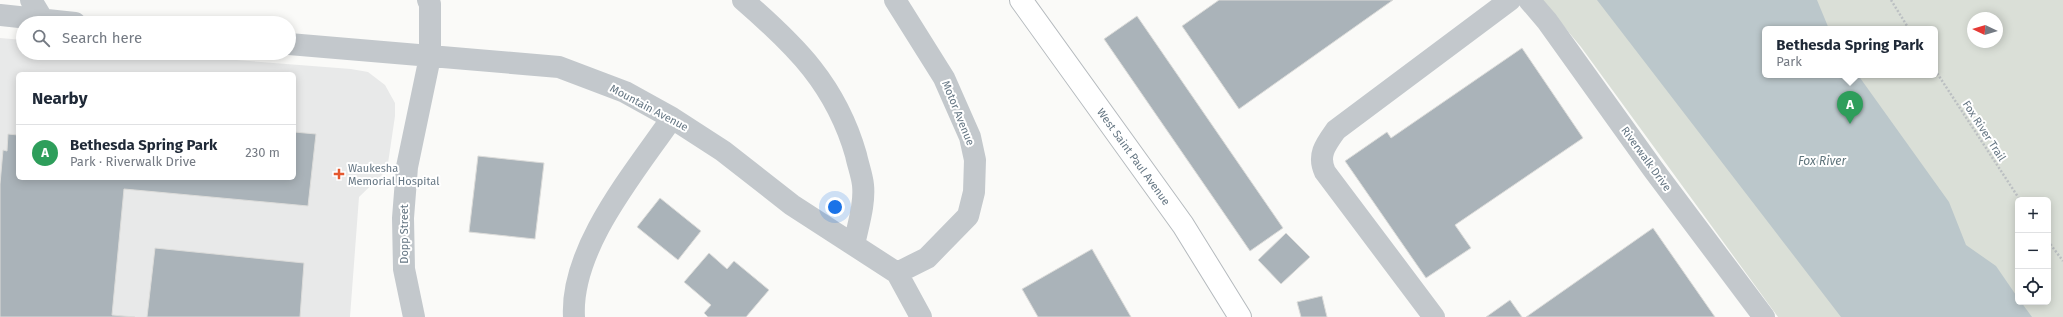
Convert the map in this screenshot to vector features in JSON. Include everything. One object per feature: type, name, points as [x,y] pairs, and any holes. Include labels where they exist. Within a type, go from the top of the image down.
[{"type":"main road","name":"West Saint Paul Avenue","points":[[1022,0],[1183,225],[1240,317]]},
{"type":"street","points":[[31,0],[41,16]]},
{"type":"street","name":"Dopp Street","points":[[414,317],[404,269],[403,218],[407,167],[430,57],[430,4],[428,0]]},
{"type":"street","points":[[743,0],[777,29],[810,64],[836,103],[850,133],[863,184],[863,202],[854,244]]},
{"type":"street","name":"Motor Avenue","points":[[895,0],[944,78],[970,137],[975,160],[974,192],[968,216],[927,258],[897,273]]},
{"type":"street","points":[[1434,317],[1325,172],[1321,164],[1321,155],[1326,144],[1342,125],[1510,0]]},
{"type":"street","name":"Riverwalk Drive","points":[[1529,0],[1548,21],[1653,169],[1764,317]]},
{"type":"street","points":[[0,15],[16,17]]},
{"type":"street","name":"Mountain Avenue","points":[[296,45],[559,67],[625,92],[672,118],[723,151],[792,205],[897,273]]},
{"type":"street","points":[[574,317],[580,277],[588,251],[599,224],[672,118]]},
{"type":"street","points":[[897,273],[921,317]]},
{"type":"path","points":[[1891,0],[1907,26]]},
{"type":"path","name":"Fox River Trail","points":[[1938,75],[2018,197]]},
{"type":"path","points":[[2051,245],[2063,261]]},
{"type":"shaded area","points":[[1542,0],[2063,0],[2063,317],[1778,317],[1581,47]]},
{"type":"shaded area","name":"Waukesha Memorial Hospital","points":[[0,38],[16,39],[16,60],[236,60],[351,69],[368,72],[385,85],[395,103],[395,116],[387,170],[359,197],[350,317],[0,317]]},
{"type":"water","name":"Fox River","points":[[1597,0],[1817,0],[1828,26],[1762,26],[1762,78],[1860,78],[1949,202],[1966,245],[1996,266],[2015,294],[2015,305],[2023,305],[2032,317],[1841,317]]},
{"type":"building","points":[[1219,0],[1393,0],[1239,109],[1182,26]]},
{"type":"building","points":[[1137,16],[1283,228],[1250,251],[1104,39]]},
{"type":"building","points":[[1522,48],[1583,138],[1455,225],[1471,248],[1426,278],[1345,161],[1387,132],[1391,138]]},
{"type":"building","points":[[296,132],[316,134],[308,206],[124,189],[112,315],[135,317],[0,317],[0,184],[3,150],[7,151],[8,134],[16,135],[16,180],[296,180]]},
{"type":"building","points":[[478,156],[544,163],[535,239],[469,232]]},
{"type":"building","points":[[660,198],[701,231],[678,260],[637,227]]},
{"type":"building","points":[[1653,228],[1715,317],[1526,317]]},
{"type":"building","points":[[1286,233],[1310,257],[1281,284],[1258,260]]},
{"type":"building","points":[[155,248],[304,263],[300,317],[147,317]]},
{"type":"building","points":[[1092,249],[1131,317],[1038,317],[1022,289]]},
{"type":"building","points":[[709,253],[727,269],[734,261],[769,290],[746,317],[708,317],[704,313],[711,305],[684,282]]},
{"type":"building","points":[[1322,296],[1327,317],[1301,317],[1297,302]]},
{"type":"building","points":[[1510,300],[1522,317],[1486,317]]},
{"type":"place","name":"Bethesda Spring Park","points":[[1850,124]]},
{"type":"place","name":"Waukesha Memorial Hospital","points":[[339,174]]}]
